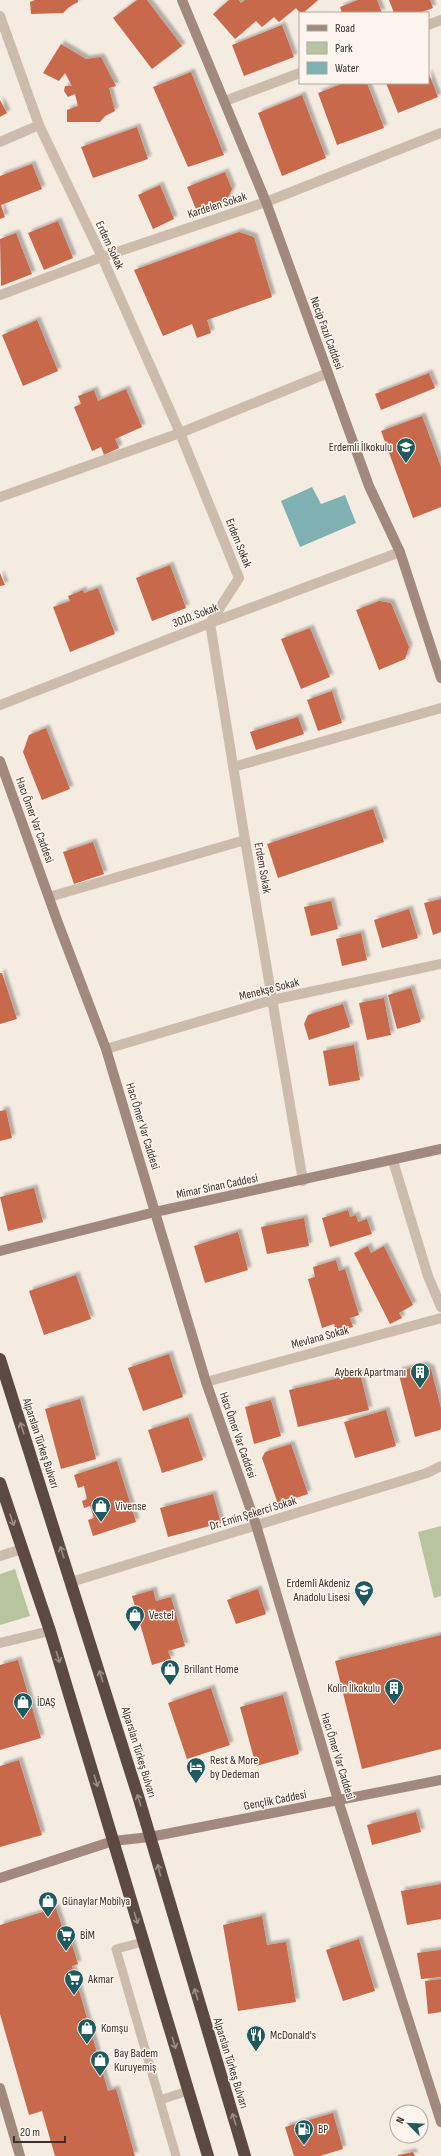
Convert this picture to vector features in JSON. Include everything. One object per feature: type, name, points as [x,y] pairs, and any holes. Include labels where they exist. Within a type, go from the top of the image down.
[{"type":"highway","name":"Alparslan Türkeş Bulvarı","points":[[0,1359],[72,1582],[245,2156]]},
{"type":"highway","points":[[0,1484],[50,1631],[208,2156]]},
{"type":"street","name":"Necip Fazıl Caddesi","points":[[182,0],[266,202],[369,486],[400,552],[441,678]]},
{"type":"street","name":"Erdem Sokak","points":[[0,16],[39,125],[102,257],[180,433],[239,578],[210,623],[244,840],[303,1181]]},
{"type":"street","points":[[429,25],[441,20]]},
{"type":"street","points":[[225,101],[299,73]]},
{"type":"street","points":[[0,142],[39,125]]},
{"type":"street","name":"Kardelen Sokak","points":[[0,295],[102,257],[266,202],[441,133]]},
{"type":"street","points":[[0,497],[180,433],[328,373]]},
{"type":"street","name":"3010. Sokak","points":[[0,705],[210,623],[400,552]]},
{"type":"street","points":[[233,767],[441,708]]},
{"type":"street","name":"Hacı Ömer Var Caddesi","points":[[0,761],[106,1049],[206,1382],[256,1525],[338,1800],[441,2122]]},
{"type":"street","points":[[49,897],[244,840]]},
{"type":"street","name":"Menekşe Sokak","points":[[106,1049],[272,1000],[441,964]]},
{"type":"street","name":"Mimar Sinan Caddesi","points":[[0,1251],[155,1212],[303,1181],[441,1149]]},
{"type":"street","points":[[393,1160],[428,1276],[441,1307]]},
{"type":"street","name":"Mevlana Sokak","points":[[206,1382],[441,1318]]},
{"type":"street","name":"Dr. Emin Şekerci Sokak","points":[[72,1582],[426,1473],[441,1466]]},
{"type":"street","points":[[0,1556],[22,1549]]},
{"type":"street","points":[[0,1643],[50,1631]]},
{"type":"street","name":"Gençlik Caddesi","points":[[0,1878],[113,1841],[150,1837],[441,1780]]},
{"type":"street","points":[[0,2088],[20,2156]]},
{"type":"lane","points":[[143,1942],[116,1950],[176,2156]]},
{"type":"lane","points":[[160,2100],[188,2091]]},
{"type":"green space","points":[[441,1526],[441,1596],[434,1598],[418,1532]]},
{"type":"green space","points":[[15,1569],[30,1616],[0,1625],[0,1574]]},
{"type":"water","points":[[312,487],[321,504],[345,495],[356,523],[300,547],[281,501]]},
{"type":"building","points":[[35,0],[78,0],[78,2],[69,7],[63,13],[31,14],[30,2]]},
{"type":"building","points":[[137,0],[147,0],[182,46],[152,69],[113,18]]},
{"type":"building","points":[[229,0],[239,0],[241,3],[245,0],[318,0],[304,12],[299,12],[296,8],[279,22],[274,17],[262,27],[256,21],[235,39],[213,14]]},
{"type":"building","points":[[358,0],[377,0],[382,12],[342,12],[340,7]]},
{"type":"building","points":[[389,0],[430,0],[433,8],[422,12],[394,12]]},
{"type":"building","points":[[282,25],[294,57],[244,76],[232,45]]},
{"type":"building","points":[[61,44],[86,59],[101,57],[116,86],[109,88],[115,111],[105,116],[100,122],[67,122],[67,110],[78,106],[75,94],[68,97],[64,91],[65,86],[72,86],[65,73],[59,81],[43,73]]},
{"type":"building","points":[[191,72],[224,155],[188,167],[153,87]]},
{"type":"building","points":[[429,74],[438,97],[398,113],[386,84],[429,84]]},
{"type":"building","points":[[341,84],[367,84],[384,128],[337,145],[318,93]]},
{"type":"building","points":[[302,95],[326,158],[282,176],[258,113]]},
{"type":"building","points":[[0,100],[7,113],[0,117]]},
{"type":"building","points":[[137,127],[148,159],[93,178],[81,147]]},
{"type":"building","points":[[32,164],[42,189],[1,205],[5,217],[0,219],[0,176]]},
{"type":"building","points":[[225,172],[232,189],[227,200],[197,212],[187,187]]},
{"type":"building","points":[[160,185],[174,219],[153,229],[138,195]]},
{"type":"building","points":[[58,221],[73,258],[44,270],[28,233]]},
{"type":"building","points":[[239,232],[254,237],[272,297],[207,320],[211,333],[197,338],[192,324],[163,336],[134,270]]},
{"type":"building","points":[[16,233],[32,274],[1,286],[0,239]]},
{"type":"building","points":[[37,320],[58,371],[23,386],[2,335]]},
{"type":"building","points":[[429,373],[435,388],[381,410],[375,394]]},
{"type":"building","points":[[126,389],[142,427],[115,439],[119,448],[104,455],[101,447],[92,451],[74,407],[81,404],[78,396],[94,390],[98,401]]},
{"type":"building","points":[[422,416],[441,467],[441,507],[413,518],[381,431]]},
{"type":"building","points":[[170,565],[186,608],[152,621],[136,578]]},
{"type":"building","points":[[0,573],[5,585],[0,586]]},
{"type":"building","points":[[98,588],[115,634],[70,652],[53,607],[70,601],[68,596],[83,590],[84,593]]},
{"type":"building","points":[[379,601],[391,603],[409,647],[405,659],[379,670],[356,610]]},
{"type":"building","points":[[310,628],[330,677],[301,689],[281,639]]},
{"type":"building","points":[[332,691],[342,723],[318,731],[307,700]]},
{"type":"building","points":[[298,717],[304,734],[256,750],[250,732]]},
{"type":"building","points":[[46,728],[70,789],[42,800],[23,752],[29,735]]},
{"type":"building","points":[[373,809],[384,842],[278,878],[267,844]]},
{"type":"building","points":[[93,842],[104,874],[74,884],[63,852]]},
{"type":"building","points":[[441,899],[441,932],[433,935],[424,903]]},
{"type":"building","points":[[331,901],[338,929],[311,936],[304,907]]},
{"type":"building","points":[[409,909],[418,938],[382,948],[374,920]]},
{"type":"building","points":[[361,933],[367,960],[342,966],[336,939]]},
{"type":"building","points":[[0,973],[2,973],[17,1019],[0,1024]]},
{"type":"building","points":[[411,988],[421,1022],[397,1029],[388,995]]},
{"type":"building","points":[[384,998],[391,1035],[367,1040],[359,1003]]},
{"type":"building","points":[[343,1004],[350,1027],[309,1040],[304,1024],[308,1015]]},
{"type":"building","points":[[354,1045],[360,1080],[329,1086],[323,1051]]},
{"type":"building","points":[[6,1110],[12,1138],[0,1141],[0,1111]]},
{"type":"building","points":[[34,1188],[43,1222],[8,1231],[0,1197]]},
{"type":"building","points":[[348,1210],[350,1217],[356,1215],[358,1222],[367,1219],[372,1234],[330,1247],[322,1218]]},
{"type":"building","points":[[304,1218],[309,1246],[267,1254],[261,1227]]},
{"type":"building","points":[[238,1232],[248,1270],[205,1283],[194,1246]]},
{"type":"building","points":[[368,1246],[371,1253],[384,1246],[413,1305],[399,1313],[402,1318],[390,1324],[354,1253]]},
{"type":"building","points":[[336,1260],[339,1271],[345,1269],[359,1315],[350,1318],[353,1327],[336,1332],[334,1324],[322,1328],[308,1279],[315,1277],[313,1267]]},
{"type":"building","points":[[76,1275],[91,1319],[44,1335],[29,1291]]},
{"type":"building","points":[[169,1354],[183,1397],[143,1411],[128,1368]]},
{"type":"building","name":"Ayberk Apartmanı","points":[[423,1365],[431,1369],[441,1408],[441,1428],[440,1430],[415,1437],[398,1371]]},
{"type":"building","points":[[360,1373],[369,1410],[298,1427],[289,1390]]},
{"type":"building","points":[[80,1399],[96,1459],[61,1469],[45,1409]]},
{"type":"building","points":[[271,1400],[281,1436],[254,1444],[245,1407]]},
{"type":"building","points":[[386,1410],[396,1446],[355,1458],[344,1422]]},
{"type":"building","points":[[188,1417],[203,1460],[162,1473],[148,1430]]},
{"type":"building","points":[[291,1444],[308,1494],[278,1504],[262,1458],[265,1452]]},
{"type":"building","points":[[117,1461],[136,1522],[93,1536],[88,1520],[94,1518],[90,1506],[84,1508],[82,1501],[87,1499],[84,1486],[78,1488],[74,1475]]},
{"type":"building","points":[[213,1494],[221,1523],[168,1537],[160,1508]]},
{"type":"building","points":[[258,1589],[266,1614],[236,1624],[227,1600]]},
{"type":"building","points":[[153,1590],[156,1601],[171,1597],[185,1646],[168,1651],[171,1659],[152,1665],[132,1596]]},
{"type":"building","name":"Kolin İlkokulu","points":[[441,1635],[441,1749],[362,1769],[335,1661]]},
{"type":"building","points":[[18,1660],[41,1738],[0,1750],[0,1665]]},
{"type":"building","points":[[211,1688],[230,1745],[187,1759],[168,1703]]},
{"type":"building","points":[[283,1695],[299,1754],[256,1766],[240,1707]]},
{"type":"building","points":[[19,1760],[42,1835],[0,1847],[0,1766]]},
{"type":"building","points":[[416,1812],[421,1832],[372,1845],[367,1825]]},
{"type":"building","points":[[441,1884],[441,1919],[407,1925],[401,1891]]},
{"type":"building","points":[[56,1908],[66,1939],[70,1938],[78,1964],[72,1966],[108,2091],[116,2089],[135,2156],[55,2156],[42,2111],[29,2115],[0,2014],[0,1925]]},
{"type":"building","points":[[262,1916],[267,1945],[286,1942],[296,2002],[238,2011],[223,1925]]},
{"type":"building","points":[[359,1939],[375,1991],[343,2001],[326,1950]]},
{"type":"building","points":[[441,1950],[441,1977],[421,1979],[417,1953]]},
{"type":"building","points":[[441,1979],[441,2012],[428,2014],[425,1981]]},
{"type":"building","points":[[333,2113],[343,2149],[320,2156],[294,2156],[285,2127]]},
{"type":"building","points":[[413,2152],[415,2156],[398,2156],[398,2155]]},
{"type":"place","name":"Erdemli İlkokulu","points":[[406,464]]},
{"type":"place","name":"Ayberk Apartmanı","points":[[420,1389]]},
{"type":"place","name":"Vivense","points":[[101,1523]]},
{"type":"place","name":"Erdemli Akdeniz Anadolu Lisesi","points":[[364,1607]]},
{"type":"place","name":"Vestel","points":[[135,1632]]},
{"type":"place","name":"Brillant Home","points":[[170,1686]]},
{"type":"place","name":"Kolin İlkokulu","points":[[394,1705]]},
{"type":"place","name":"İDAŞ","points":[[23,1719]]},
{"type":"place","name":"Rest & More by Dedeman","points":[[196,1784]]},
{"type":"place","name":"Günaylar Mobilya","points":[[48,1918]]},
{"type":"place","name":"BİM","points":[[66,1952]]},
{"type":"place","name":"Akmar","points":[[74,1996]]},
{"type":"place","name":"Komşu","points":[[87,2045]]},
{"type":"place","name":"McDonald's","points":[[256,2052]]},
{"type":"place","name":"Bay Badem Kuruyemiş","points":[[100,2077]]},
{"type":"place","name":"BP","points":[[304,2146]]}]
